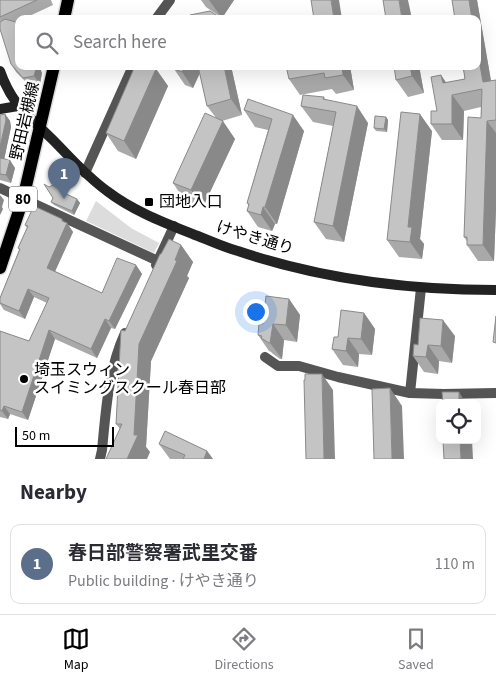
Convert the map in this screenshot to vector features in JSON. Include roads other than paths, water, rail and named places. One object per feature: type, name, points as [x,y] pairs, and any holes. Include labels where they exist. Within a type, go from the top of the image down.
[{"type":"main road","points":[[65,15],[68,0]]},
{"type":"main road","name":"野田岩槻線","points":[[0,268],[23,199],[53,70]]},
{"type":"street","points":[[159,15],[170,0]]},
{"type":"street","points":[[85,173],[131,70]]},
{"type":"street","name":"けやき通り","points":[[0,71],[6,88],[18,106],[85,173],[108,192],[127,204],[174,226],[238,251],[315,272],[421,288],[496,290]]},
{"type":"street","points":[[0,109],[18,106]]},
{"type":"street","points":[[0,188],[158,261]]},
{"type":"street","points":[[150,278],[174,226]]},
{"type":"street","points":[[410,393],[421,288]]},
{"type":"street","points":[[100,459],[111,372],[130,321]]},
{"type":"street","points":[[265,358],[278,366],[299,366],[410,393],[496,393]]},
{"type":"place","name":"春日部警察署武里交番","points":[[64,199]]},
{"type":"place","name":"団地入口","points":[[149,202]]},
{"type":"place","name":"埼玉スウィン スイミングスクール春日部","points":[[24,379]]}]
